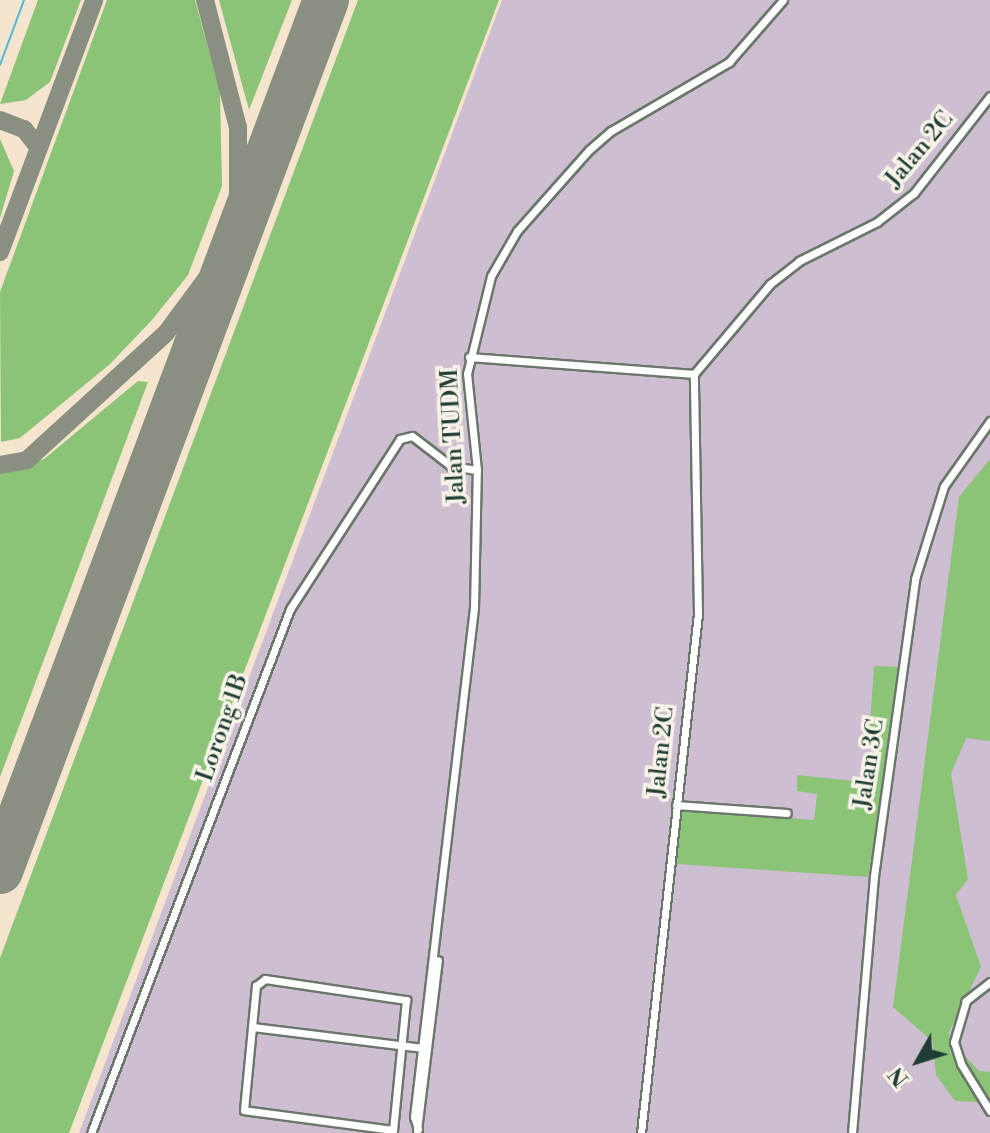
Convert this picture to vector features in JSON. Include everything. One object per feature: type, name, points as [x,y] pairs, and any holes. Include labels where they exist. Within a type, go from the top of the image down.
[{"type":"street","name":"Jalan TUDM","points":[[417,1131],[474,608],[477,470],[469,357],[497,264],[557,182],[611,131],[729,62],[783,0]]},
{"type":"street","name":"Jalan 2C","points":[[641,1133],[698,613],[694,374],[779,276],[877,222],[914,193],[990,96]]},
{"type":"street","points":[[469,357],[694,374]]},
{"type":"street","name":"Jalan 3C","points":[[852,1133],[874,876],[915,579],[944,486],[990,421]]},
{"type":"street","name":"Lorong 1B","points":[[91,1133],[290,609],[400,439],[412,436],[451,466],[477,470]]},
{"type":"street","points":[[676,805],[787,813]]},
{"type":"street","points":[[265,979],[406,1000],[405,1045],[395,1127],[389,1130],[247,1112],[243,1107],[252,1027],[256,986],[265,979]]},
{"type":"street","points":[[990,982],[979,986],[966,1001],[954,1042],[961,1064],[990,1111]]},
{"type":"street","points":[[252,1027],[426,1048]]},
{"type":"shaded area","points":[[502,0],[990,0],[990,1133],[79,1133]]},
{"type":"green space","points":[[38,0],[81,0],[50,82],[26,100],[0,104]]},
{"type":"green space","points":[[107,0],[195,0],[220,92],[222,186],[188,275],[152,320],[110,364],[20,438],[1,442],[0,292]]},
{"type":"green space","points":[[219,0],[292,0],[249,110]]},
{"type":"green space","points":[[358,0],[499,0],[69,1133],[0,1133],[0,958]]},
{"type":"green space","points":[[0,139],[14,171],[0,218]]},
{"type":"green space","points":[[138,381],[148,382],[0,777],[0,473],[44,459]]},
{"type":"green space","points":[[990,459],[990,741],[966,738],[951,774],[968,879],[956,895],[981,967],[949,1032],[950,1051],[979,1102],[955,1101],[936,1075],[933,1042],[893,1007],[959,497]]},
{"type":"green space","points":[[874,666],[901,667],[868,877],[677,864],[682,810],[814,820],[817,794],[797,791],[797,775],[874,783],[879,745],[869,741]]},
{"type":"green space","points":[[960,1051],[979,1071],[990,1072],[990,1107]]},
{"type":"waterway","points":[[0,65],[24,0]]},
{"type":"taxiway","points":[[0,252],[94,0]]},
{"type":"taxiway","points":[[205,0],[238,128],[238,216]]},
{"type":"taxiway","points":[[0,120],[24,129],[39,148]]},
{"type":"taxiway","points":[[0,465],[27,460],[166,333],[212,271],[253,195]]},
{"type":"runway","points":[[0,871],[326,0]]}]
